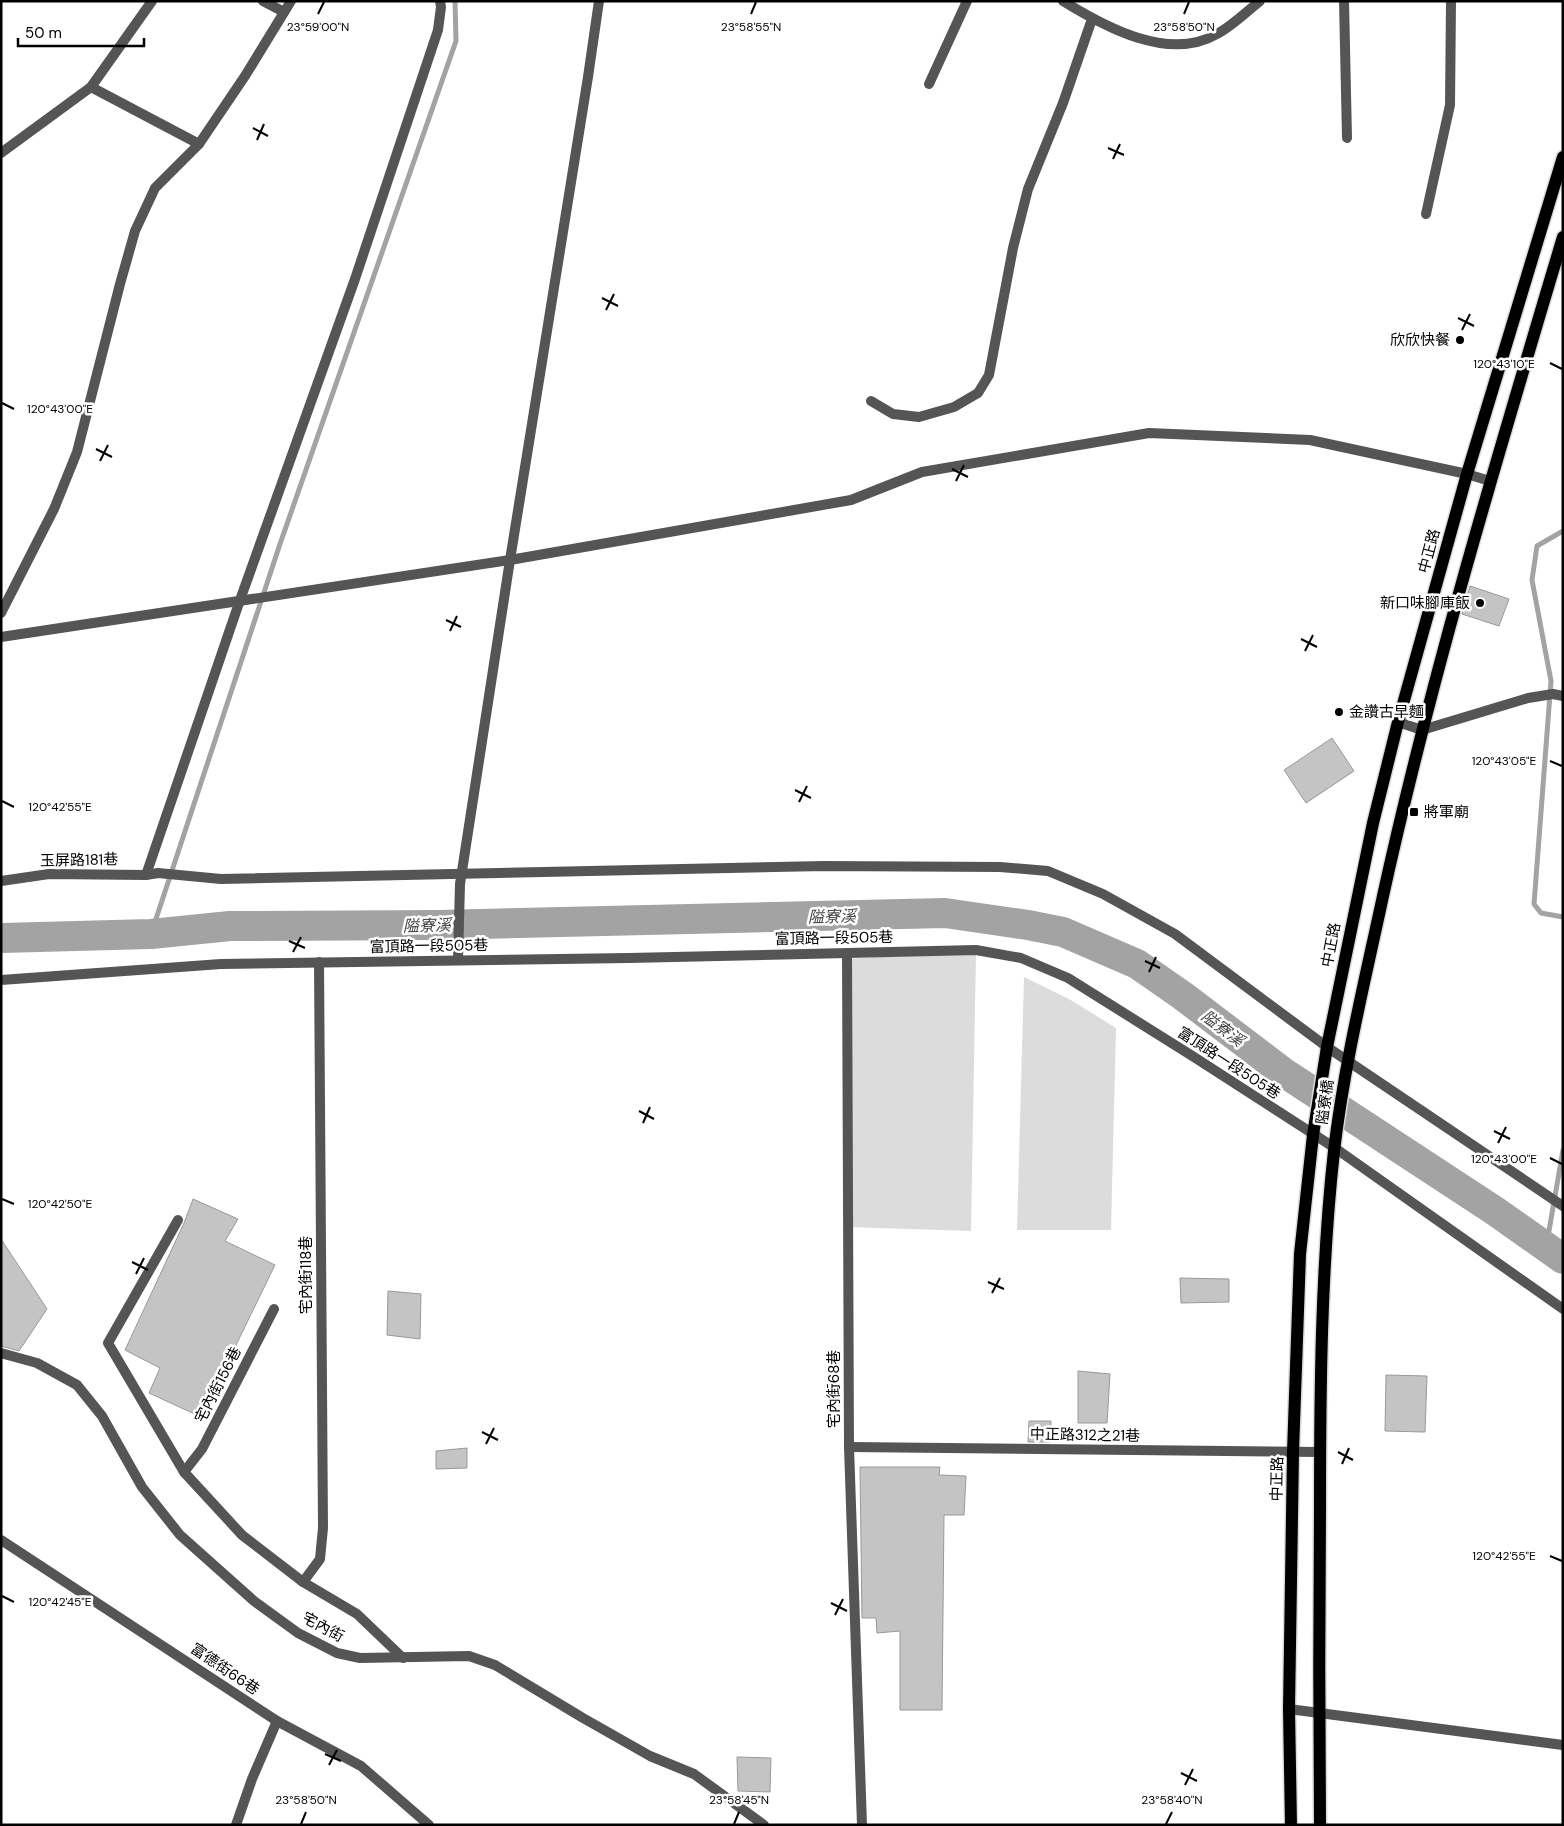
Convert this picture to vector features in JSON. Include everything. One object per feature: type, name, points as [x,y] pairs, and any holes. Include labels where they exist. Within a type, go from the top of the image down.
[{"type":"main road","name":"中正路","points":[[1327,1047],[1373,823],[1398,722],[1467,474],[1563,157]]},
{"type":"main road","points":[[1347,1060],[1422,730],[1490,480],[1563,237]]},
{"type":"main road","name":"隘寮橋","points":[[1313,1135],[1327,1047]]},
{"type":"main road","name":"隘寮橋","points":[[1335,1148],[1347,1060]]},
{"type":"main road","name":"中正路","points":[[1290,1825],[1289,1709],[1293,1452],[1300,1254],[1313,1135]]},
{"type":"main road","points":[[1320,1825],[1320,1452],[1324,1255],[1335,1148]]},
{"type":"street","points":[[1,153],[91,87],[152,1]]},
{"type":"street","points":[[263,1],[284,12]]},
{"type":"street","points":[[1,613],[54,509],[77,452],[135,232],[155,188],[198,144],[246,76],[291,1]]},
{"type":"street","points":[[146,875],[354,279],[438,30],[440,1]]},
{"type":"street","points":[[458,960],[461,879],[599,1]]},
{"type":"street","points":[[929,84],[967,1]]},
{"type":"street","points":[[1063,1],[1092,19],[1153,43],[1188,45],[1217,35],[1260,1]]},
{"type":"street","points":[[1344,1],[1347,138]]},
{"type":"street","points":[[1426,214],[1450,105],[1451,1]]},
{"type":"street","points":[[871,401],[893,414],[919,417],[954,407],[978,393],[989,375],[1013,248],[1028,189],[1063,103],[1092,19]]},
{"type":"street","points":[[91,87],[198,144]]},
{"type":"street","points":[[1,637],[510,560],[851,500],[922,472],[1149,433],[1310,440],[1490,480]]},
{"type":"street","points":[[1398,722],[1422,730],[1528,698],[1553,694],[1563,696]]},
{"type":"street","points":[[461,879],[825,866],[1000,867],[1048,871],[1103,894],[1175,934],[1327,1047],[1563,1206]]},
{"type":"street","name":"玉屏路181巷","points":[[1,882],[49,874],[146,875],[158,872],[222,878],[461,879]]},
{"type":"street","name":"富頂路一段505巷","points":[[1,980],[221,964],[629,958],[976,950],[1021,958],[1068,978],[1335,1148],[1563,1309]]},
{"type":"street","name":"宅內街68巷","points":[[847,953],[849,1447],[862,1825]]},
{"type":"street","name":"宅內街118巷","points":[[303,1582],[320,1559],[323,1528],[319,962]]},
{"type":"street","points":[[178,1220],[108,1343],[184,1472],[242,1535],[303,1582],[357,1614],[403,1658]]},
{"type":"street","name":"宅內街156巷","points":[[184,1472],[202,1449],[274,1309]]},
{"type":"street","name":"宅內街","points":[[1,1353],[36,1363],[77,1385],[102,1416],[142,1487],[180,1535],[254,1601],[298,1633],[337,1653],[360,1658],[470,1656],[495,1665],[650,1756],[694,1774],[764,1825]]},
{"type":"street","name":"中正路312之21巷","points":[[849,1447],[1320,1452]]},
{"type":"street","name":"富德街66巷","points":[[1,1540],[277,1721],[361,1766],[429,1825]]},
{"type":"street","points":[[1289,1709],[1563,1745]]},
{"type":"street","points":[[236,1825],[252,1779],[277,1721]]},
{"type":"shaded area","points":[[976,950],[971,1231],[848,1227],[847,959]]},
{"type":"shaded area","points":[[1024,977],[1069,999],[1116,1028],[1111,1230],[1017,1230]]},
{"type":"building","points":[[1470,586],[1509,599],[1499,626],[1462,614]]},
{"type":"building","points":[[1332,738],[1354,771],[1306,803],[1284,770]]},
{"type":"building","points":[[193,1199],[238,1219],[225,1241],[275,1265],[201,1417],[149,1393],[160,1368],[125,1350],[184,1223]]},
{"type":"building","points":[[1,1239],[47,1309],[19,1351],[1,1346]]},
{"type":"building","points":[[1180,1278],[1229,1279],[1229,1302],[1181,1303]]},
{"type":"building","points":[[388,1291],[421,1294],[420,1339],[387,1335]]},
{"type":"building","points":[[1078,1371],[1110,1374],[1107,1423],[1078,1423]]},
{"type":"building","points":[[1386,1375],[1427,1376],[1425,1432],[1385,1431]]},
{"type":"building","points":[[1029,1421],[1051,1421],[1051,1442],[1028,1442]]},
{"type":"building","points":[[467,1448],[467,1468],[436,1469],[436,1451]]},
{"type":"building","points":[[860,1467],[940,1467],[939,1475],[966,1476],[964,1515],[944,1515],[942,1710],[900,1710],[900,1631],[877,1633],[876,1618],[862,1618]]},
{"type":"building","points":[[737,1757],[771,1758],[770,1792],[738,1791]]},
{"type":"waterway","points":[[151,934],[280,544],[456,41],[455,1]]},
{"type":"waterway","points":[[1563,531],[1537,546],[1532,580],[1551,681],[1534,904],[1541,913],[1563,917]]},
{"type":"waterway","name":"隘寮溪","points":[[1,938],[151,934],[230,926],[439,925],[945,913],[1063,932],[1137,964],[1183,996],[1283,1072],[1495,1211],[1563,1259]]},
{"type":"waterway","points":[[1546,1248],[1563,1150]]},
{"type":"place","name":"欣欣快餐","points":[[1460,340]]},
{"type":"place","name":"新口味腳庫飯","points":[[1480,603]]},
{"type":"place","name":"金讚古早麵","points":[[1339,712]]},
{"type":"place","name":"將軍廟","points":[[1414,812]]}]
